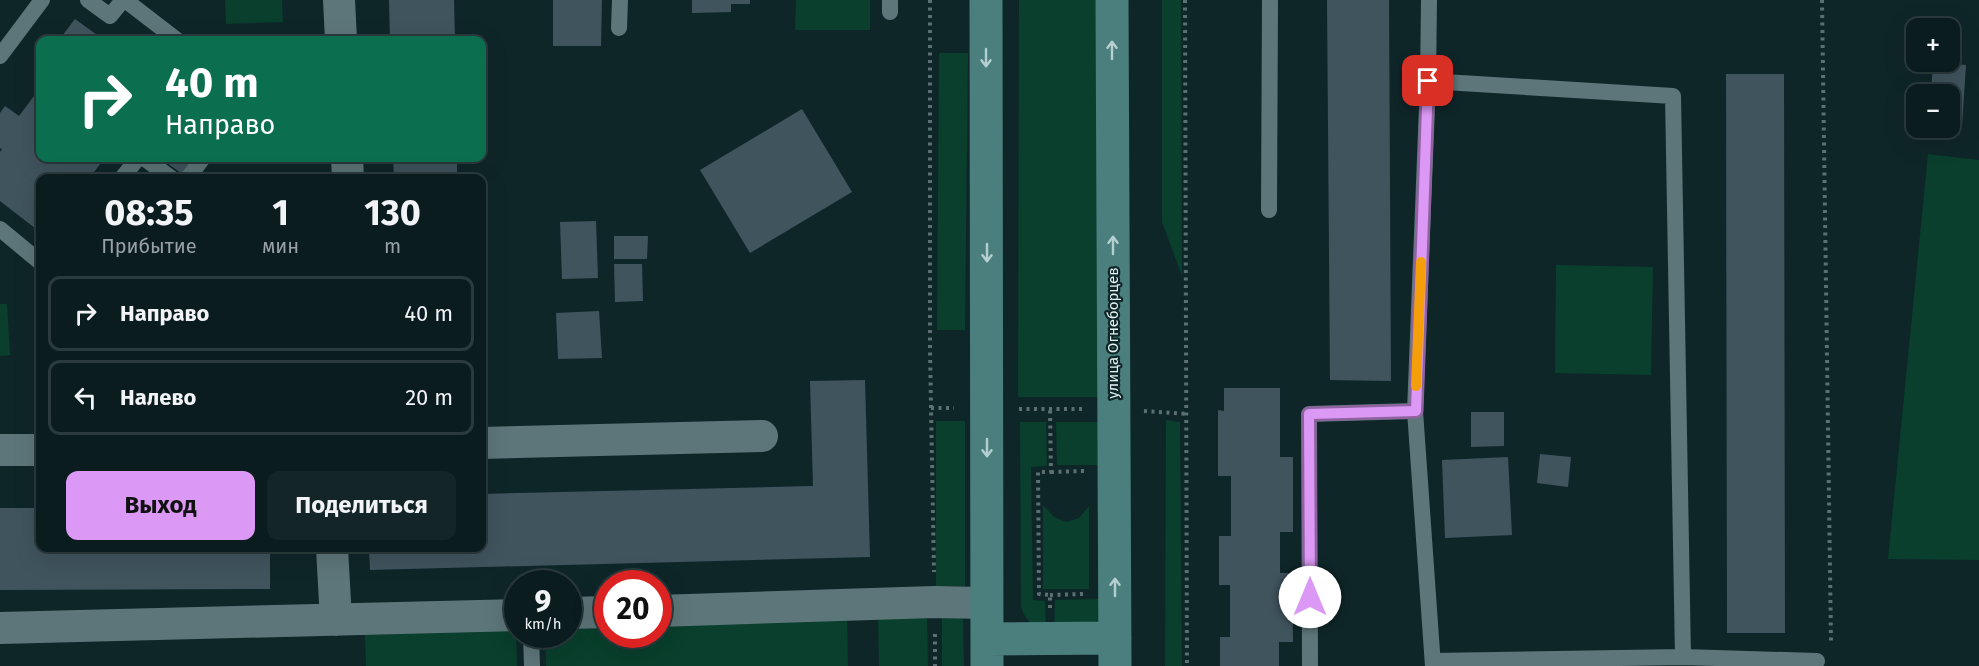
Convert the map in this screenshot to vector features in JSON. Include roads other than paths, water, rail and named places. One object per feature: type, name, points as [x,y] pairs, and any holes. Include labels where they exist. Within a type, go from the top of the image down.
[{"type":"main road","points":[[986,0],[987,652],[1050,638],[1115,652]]},
{"type":"main road","name":"улица Огнеборцев","points":[[1112,0],[1115,652]]},
{"type":"street","points":[[339,0],[341,36]]},
{"type":"street","points":[[486,443],[762,436]]},
{"type":"street","points":[[0,450],[36,450]]},
{"type":"street","points":[[332,552],[336,620]]},
{"type":"street","points":[[672,611],[934,602],[987,603]]},
{"type":"street","points":[[0,628],[504,615]]},
{"type":"lane","points":[[0,56],[42,0]]},
{"type":"lane","points":[[88,0],[110,16],[124,0],[172,36]]},
{"type":"lane","points":[[619,28],[620,0]]},
{"type":"lane","points":[[1269,210],[1270,0]]},
{"type":"lane","points":[[1429,0],[1416,411],[1433,663],[1683,657],[1817,661]]},
{"type":"lane","points":[[1428,81],[1673,96],[1683,657]]},
{"type":"lane","points":[[125,174],[135,162]]},
{"type":"lane","points":[[149,162],[166,174]]},
{"type":"lane","points":[[0,229],[36,259]]},
{"type":"lane","points":[[1310,666],[1309,414],[1416,411]]},
{"type":"lane","points":[[531,648],[532,666]]}]
